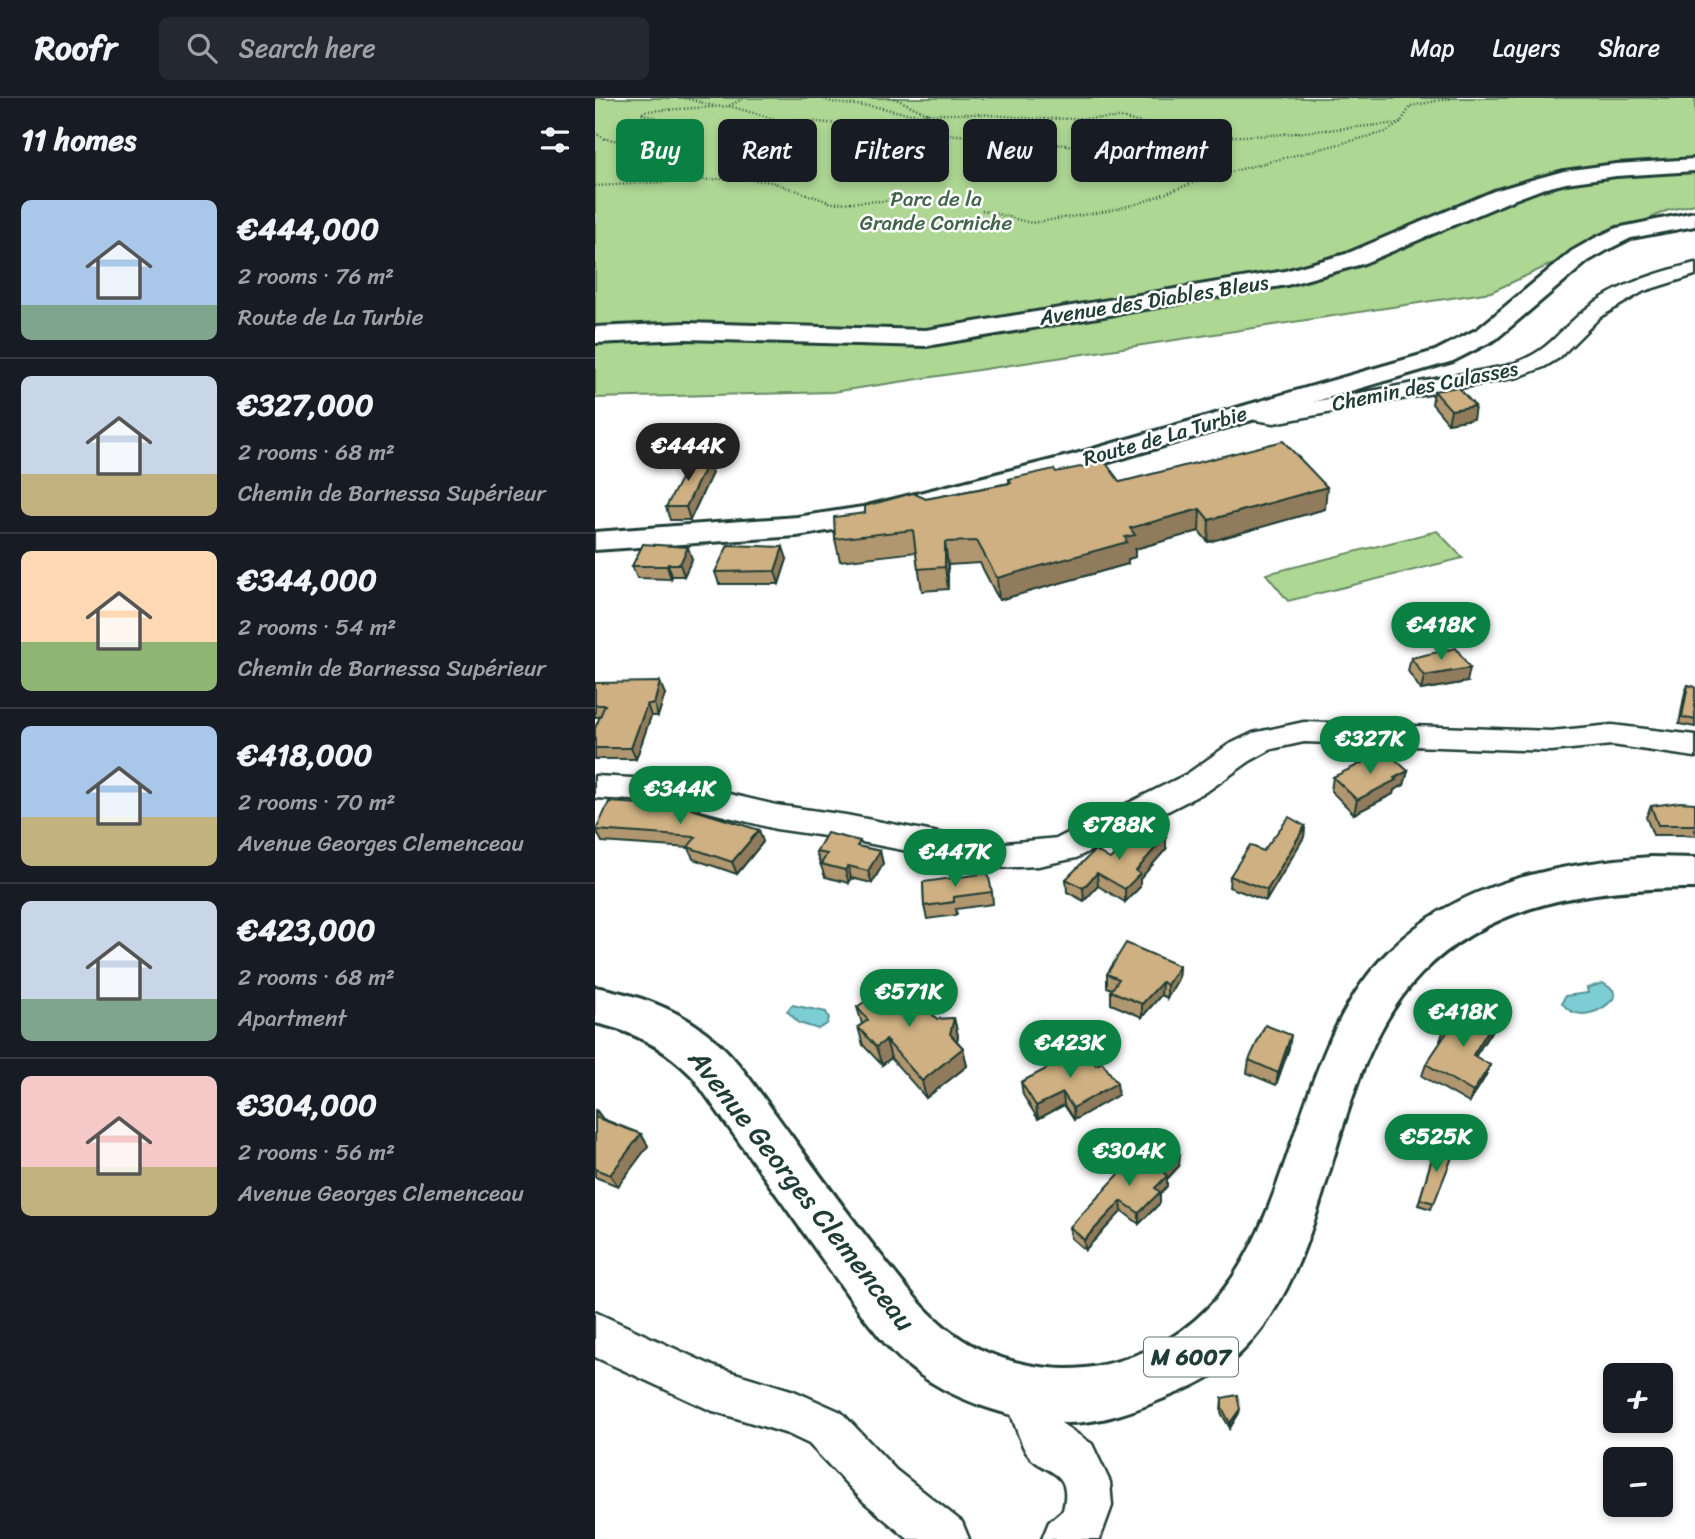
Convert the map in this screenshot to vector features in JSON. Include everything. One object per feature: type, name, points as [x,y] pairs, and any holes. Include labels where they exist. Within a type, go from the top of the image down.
[{"type":"main road","name":"Avenue des Diables Bleus","points":[[595,335],[686,331],[926,338],[1287,278],[1355,259],[1502,196],[1535,185],[1565,177],[1616,170],[1695,165]]},
{"type":"main road","name":"Route de La Turbie","points":[[595,541],[760,531],[863,516],[1031,474],[1444,356],[1487,334],[1580,256],[1603,243],[1625,233],[1695,219]]},
{"type":"main road","name":"Avenue Georges Clemenceau","points":[[595,1005],[649,1020],[701,1055],[752,1119],[842,1246],[910,1330],[942,1358],[979,1378],[1028,1391],[1078,1396],[1131,1385],[1177,1366],[1213,1342],[1243,1310],[1268,1272],[1333,1083],[1361,1021],[1393,975],[1412,955],[1438,935],[1476,912],[1517,894],[1552,884],[1650,871],[1695,873]]},
{"type":"street","name":"Chemin des Culasses","points":[[1255,410],[1263,415],[1274,416],[1510,372],[1537,363],[1552,354],[1593,313],[1637,287],[1695,268]]},
{"type":"street","points":[[1552,354],[1562,354],[1570,350],[1622,315]]},
{"type":"street","points":[[595,787],[669,791],[776,817],[846,827],[995,856],[1038,854],[1065,849],[1198,782],[1239,753],[1265,740],[1304,732],[1551,741],[1612,735],[1695,746]]},
{"type":"street","points":[[595,1335],[711,1388],[794,1413],[825,1428],[880,1486],[945,1539]]},
{"type":"street","points":[[1028,1391],[1043,1438],[1076,1460],[1087,1482],[1088,1506],[1082,1525],[1066,1539]]},
{"type":"path","points":[[685,98],[714,106]]},
{"type":"path","points":[[729,106],[744,98]]},
{"type":"path","points":[[820,98],[844,107],[870,106],[915,115],[979,114],[1040,119],[1125,119]]},
{"type":"path","points":[[894,98],[928,114]]},
{"type":"path","points":[[982,209],[1031,223],[1108,211],[1140,203],[1206,178],[1385,132],[1400,123],[1411,106],[1452,98]]},
{"type":"path","points":[[595,134],[605,139],[629,142],[636,134],[671,131],[669,121],[641,114],[646,111],[729,106],[782,121],[796,120],[905,132],[935,131],[1071,146]]},
{"type":"path","points":[[1232,136],[1273,135],[1400,123]]},
{"type":"path","points":[[595,186],[737,178],[772,182],[832,203],[932,199]]},
{"type":"green space","name":"Parc de la Grande Corniche","points":[[595,98],[1695,98],[1695,204],[1666,211],[1491,292],[833,392],[595,398]]},
{"type":"green space","points":[[1437,531],[1463,558],[1288,601],[1266,574]]},
{"type":"water","points":[[1603,983],[1613,990],[1615,996],[1598,1011],[1575,1013],[1562,1003],[1565,996],[1588,993],[1587,988]]},
{"type":"water","points":[[792,1005],[826,1012],[829,1018],[827,1024],[818,1029],[799,1023],[787,1011]]},
{"type":"building","points":[[1458,387],[1475,406],[1451,410],[1434,391]]},
{"type":"building","points":[[1283,441],[1327,487],[1209,520],[1200,509],[1130,528],[1135,535],[1125,537],[1127,542],[997,578],[977,541],[945,542],[945,567],[918,569],[913,530],[835,539],[834,517],[865,513],[865,506],[913,493],[926,499],[1011,483],[1009,479],[1054,469],[1056,472],[1105,462],[1120,482]]},
{"type":"building","points":[[694,454],[708,461],[686,507],[666,507]]},
{"type":"building","points":[[643,544],[688,547],[680,564],[632,566]]},
{"type":"building","points":[[728,545],[783,547],[775,571],[715,572]]},
{"type":"building","points":[[1456,648],[1470,668],[1424,676],[1411,658]]},
{"type":"building","points":[[660,682],[654,704],[647,704],[631,748],[595,748],[595,728],[605,705],[595,705],[595,683]]},
{"type":"building","points":[[1688,685],[1695,687],[1695,720],[1682,717]]},
{"type":"building","points":[[1389,754],[1408,771],[1357,800],[1333,777],[1366,761],[1369,764]]},
{"type":"building","points":[[677,796],[696,801],[691,809],[759,830],[732,862],[688,847],[696,837],[596,830],[609,802],[672,806]]},
{"type":"building","points":[[1695,803],[1695,825],[1658,825],[1651,806]]},
{"type":"building","points":[[1289,817],[1305,826],[1267,890],[1230,876],[1250,845],[1263,851]]},
{"type":"building","points":[[1148,826],[1166,835],[1136,871],[1140,874],[1125,889],[1097,873],[1083,888],[1066,879],[1095,850],[1110,859],[1114,855],[1117,857]]},
{"type":"building","points":[[827,833],[860,841],[857,846],[880,851],[868,871],[848,866],[845,870],[821,864],[827,854],[816,852]]},
{"type":"building","points":[[988,873],[992,892],[954,897],[954,902],[924,906],[923,882]]},
{"type":"building","points":[[1126,943],[1179,966],[1167,985],[1162,982],[1142,1004],[1111,991],[1119,979],[1107,974]]},
{"type":"building","points":[[898,979],[937,1019],[954,1018],[950,1034],[963,1048],[922,1081],[886,1040],[876,1047],[858,1027],[868,1020],[857,1007]]},
{"type":"building","points":[[1477,1006],[1496,1018],[1473,1055],[1490,1065],[1473,1092],[1426,1064],[1448,1031],[1444,1029],[1455,1013],[1467,1020]]},
{"type":"building","points":[[1265,1025],[1291,1035],[1278,1073],[1249,1060]]},
{"type":"building","points":[[1084,1049],[1096,1065],[1102,1062],[1117,1083],[1073,1108],[1063,1093],[1036,1106],[1021,1082]]},
{"type":"building","points":[[595,1117],[641,1134],[610,1175],[595,1169]]},
{"type":"building","points":[[1162,1140],[1180,1155],[1163,1172],[1167,1176],[1155,1188],[1160,1192],[1139,1213],[1121,1201],[1084,1240],[1070,1227],[1132,1160],[1135,1163]]},
{"type":"building","points":[[1436,1145],[1454,1152],[1434,1203],[1420,1199]]},
{"type":"building","points":[[1237,1395],[1240,1409],[1230,1423],[1222,1408],[1222,1398]]}]
